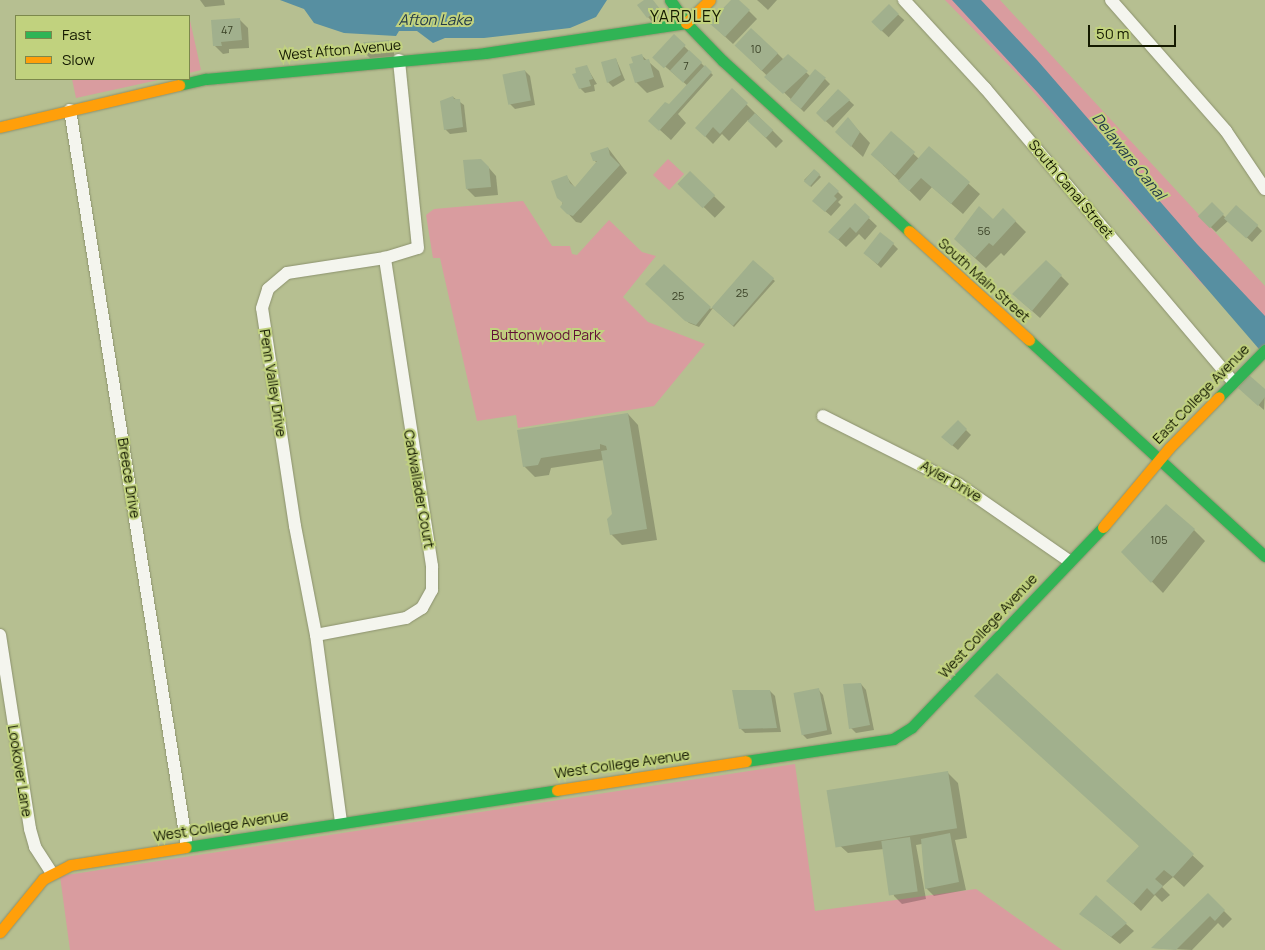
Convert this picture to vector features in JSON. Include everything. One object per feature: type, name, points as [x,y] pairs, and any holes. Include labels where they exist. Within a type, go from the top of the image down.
[{"type":"main road","name":"South Main Street","points":[[670,0],[686,23],[928,250],[1265,556]]},
{"type":"main road","points":[[686,23],[710,0]]},
{"type":"main road","name":"West Afton Avenue","points":[[0,127],[206,80],[485,53],[686,23]]},
{"type":"main road","name":"East College Avenue","points":[[1159,458],[1265,350]]},
{"type":"main road","name":"West College Avenue","points":[[0,932],[51,872],[70,864],[893,739],[912,727],[1105,525],[1159,458]]},
{"type":"street","name":"South Canal Street","points":[[904,0],[991,94],[1233,381]]},
{"type":"street","points":[[1111,0],[1226,130],[1265,189]]},
{"type":"street","name":"Penn Valley Drive","points":[[342,822],[316,635],[263,324],[264,298],[275,280],[287,273],[385,258],[418,248],[399,60]]},
{"type":"street","name":"Breece Drive","points":[[70,110],[187,846]]},
{"type":"street","name":"Cadwallader Court","points":[[316,635],[406,618],[422,608],[432,590],[432,566],[385,258]]},
{"type":"street","name":"Ayler Drive","points":[[823,416],[958,484],[1069,561]]},
{"type":"street","name":"Lookover Lane","points":[[0,635],[30,829],[35,847],[51,872]]},
{"type":"green space","points":[[945,0],[1000,0],[1265,286],[1265,341],[1200,282],[1023,80]]},
{"type":"green space","points":[[190,20],[201,70],[190,73]]},
{"type":"green space","points":[[72,80],[158,80],[76,98]]},
{"type":"green space","points":[[668,159],[684,174],[669,190],[653,175]]},
{"type":"green space","name":"Buttonwood Park","points":[[523,201],[552,246],[570,246],[572,254],[577,255],[609,220],[642,252],[656,256],[623,297],[648,322],[705,344],[654,406],[518,428],[516,415],[477,421],[440,258],[433,258],[426,215],[434,209]]},
{"type":"green space","points":[[795,764],[815,911],[976,889],[1062,950],[70,950],[60,876]]},
{"type":"water","name":"Afton Lake","points":[[280,0],[607,0],[596,17],[570,28],[484,38],[445,38],[433,43],[417,31],[399,31],[396,36],[344,33],[314,23],[304,9]]},
{"type":"water","points":[[952,0],[981,0],[1037,60],[1197,244],[1265,316],[1265,356],[1038,93]]},
{"type":"building","points":[[644,0],[653,0],[660,9],[647,18],[637,5]]},
{"type":"building","points":[[731,0],[739,0],[750,10],[725,37],[709,23]]},
{"type":"building","points":[[889,4],[899,14],[881,32],[871,22]]},
{"type":"building","points":[[240,18],[242,40],[221,42],[222,46],[213,46],[211,20]]},
{"type":"building","points":[[751,28],[778,53],[762,71],[735,46]]},
{"type":"building","points":[[674,34],[686,45],[664,68],[652,57]]},
{"type":"building","points":[[389,40],[390,51],[364,53],[363,42]]},
{"type":"building","points":[[689,50],[702,62],[683,83],[670,70]]},
{"type":"building","points":[[642,54],[644,60],[649,59],[654,77],[635,83],[629,64],[633,63],[631,57]]},
{"type":"building","points":[[788,54],[808,71],[783,94],[764,77]]},
{"type":"building","points":[[616,58],[621,75],[607,83],[601,62]]},
{"type":"building","points":[[587,65],[593,79],[589,80],[591,86],[579,89],[572,74],[576,73],[575,68]]},
{"type":"building","points":[[705,65],[712,72],[659,131],[648,121],[665,102],[669,104]]},
{"type":"building","points":[[815,69],[826,78],[801,109],[790,100]]},
{"type":"building","points":[[525,70],[531,100],[508,105],[502,74]]},
{"type":"building","points":[[732,88],[748,103],[720,134],[713,127],[705,137],[695,128]]},
{"type":"building","points":[[838,89],[850,100],[825,122],[816,113]]},
{"type":"building","points":[[453,96],[454,99],[460,99],[463,127],[444,130],[440,101]]},
{"type":"building","points":[[755,113],[773,130],[766,138],[747,121]]},
{"type":"building","points":[[848,117],[860,132],[851,147],[835,132]]},
{"type":"building","points":[[891,131],[915,152],[895,175],[871,154]]},
{"type":"building","points":[[929,146],[970,182],[951,204],[921,178],[909,191],[898,181]]},
{"type":"building","points":[[608,147],[610,155],[620,165],[573,216],[567,214],[560,207],[563,203],[557,198],[551,181],[567,175],[570,183],[575,187],[597,161],[593,161],[590,153]]},
{"type":"building","points":[[481,159],[489,167],[491,187],[466,189],[463,160]]},
{"type":"building","points":[[814,169],[820,174],[810,186],[804,181]]},
{"type":"building","points":[[690,171],[715,195],[703,208],[677,184]]},
{"type":"building","points":[[829,182],[839,191],[834,196],[837,199],[825,212],[812,201]]},
{"type":"building","points":[[1212,202],[1224,214],[1210,228],[1198,216]]},
{"type":"building","points":[[855,203],[870,217],[856,233],[850,227],[838,240],[828,232]]},
{"type":"building","points":[[1236,205],[1258,225],[1246,238],[1224,218]]},
{"type":"building","points":[[979,206],[993,219],[1003,208],[1016,221],[993,246],[989,243],[975,258],[954,239]]},
{"type":"building","points":[[880,232],[894,243],[878,264],[863,253]]},
{"type":"building","points":[[753,260],[774,278],[733,326],[712,308]]},
{"type":"building","points":[[1046,260],[1062,275],[1032,311],[1012,294]]},
{"type":"building","points":[[664,264],[711,307],[696,325],[685,321],[645,284]]},
{"type":"building","points":[[1249,375],[1265,389],[1265,397],[1258,406],[1238,388]]},
{"type":"building","points":[[628,413],[647,529],[610,535],[607,519],[612,514],[601,451],[607,450],[606,446],[600,444],[600,449],[541,458],[538,465],[523,467],[517,430]]},
{"type":"building","points":[[958,420],[967,429],[952,446],[941,437]]},
{"type":"building","points":[[1166,504],[1195,529],[1151,583],[1121,552]]},
{"type":"building","points":[[997,673],[1194,854],[1173,877],[1164,870],[1155,879],[1163,886],[1154,895],[1147,888],[1133,904],[1106,881],[1139,846],[974,696]]},
{"type":"building","points":[[861,683],[870,725],[849,729],[843,684]]},
{"type":"building","points":[[819,688],[827,730],[802,735],[793,693]]},
{"type":"building","points":[[732,690],[770,690],[777,728],[739,729]]},
{"type":"building","points":[[948,771],[957,828],[836,848],[827,790]]},
{"type":"building","points":[[950,833],[959,882],[925,889],[921,839]]},
{"type":"building","points":[[910,837],[918,891],[889,896],[881,841]]},
{"type":"building","points":[[1208,893],[1225,910],[1215,921],[1210,916],[1176,950],[1151,948]]},
{"type":"building","points":[[1096,895],[1127,923],[1111,937],[1079,914]]},
{"type":"traffic: fast","points":[[670,0],[686,23],[723,61],[909,231]]},
{"type":"traffic: fast","points":[[179,85],[206,79],[485,53],[686,23]]},
{"type":"traffic: fast","points":[[1029,340],[1265,556]]},
{"type":"traffic: fast","points":[[1219,397],[1265,350]]},
{"type":"traffic: fast","points":[[746,761],[893,739],[912,727],[1103,527]]},
{"type":"traffic: fast","points":[[186,847],[557,790]]},
{"type":"traffic: slow","points":[[686,23],[710,0]]},
{"type":"traffic: slow","points":[[0,127],[179,85]]},
{"type":"traffic: slow","points":[[909,231],[1029,340]]},
{"type":"traffic: slow","points":[[1103,527],[1169,448],[1219,397]]},
{"type":"traffic: slow","points":[[557,790],[746,761]]},
{"type":"traffic: slow","points":[[0,932],[43,879],[70,865],[186,847]]},
{"type":"district","name":"YARDLEY","points":[[686,16]]},
{"type":"water label","name":"Delaware Canal","points":[[1129,156]]}]
